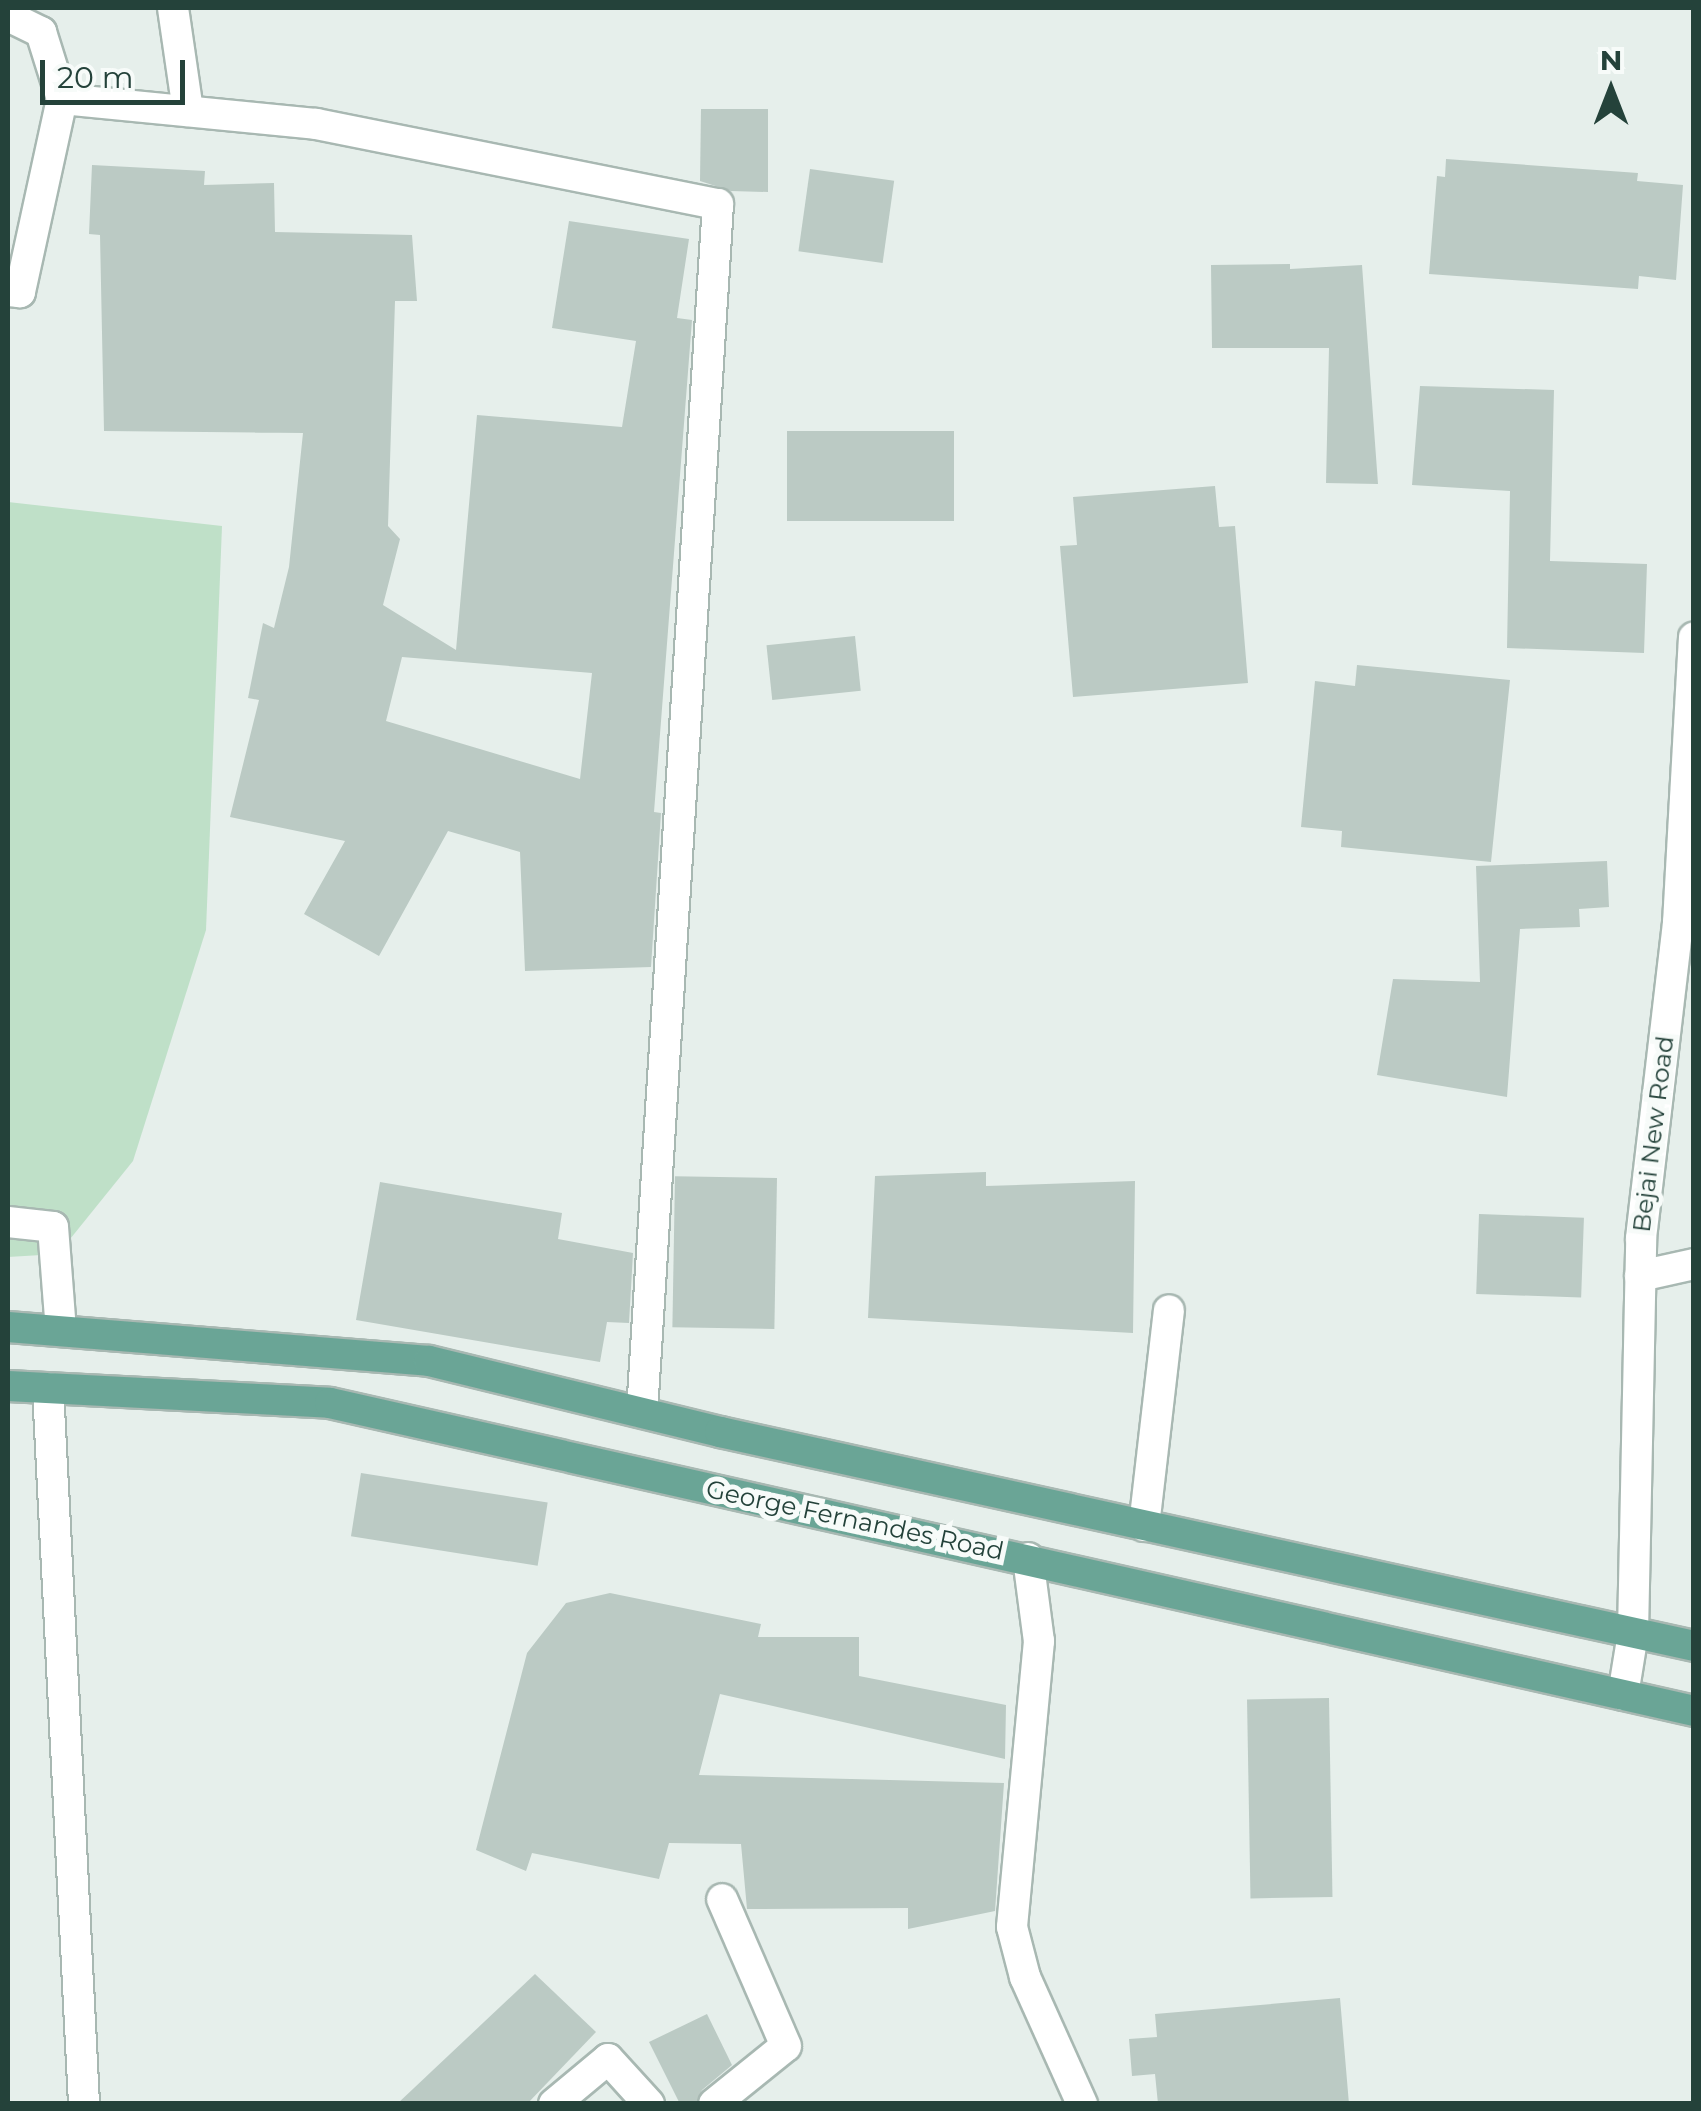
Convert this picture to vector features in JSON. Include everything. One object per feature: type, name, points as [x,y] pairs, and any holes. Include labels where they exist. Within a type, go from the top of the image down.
[{"type":"main road","points":[[8,1327],[429,1361],[642,1413],[1694,1646]]},
{"type":"main road","name":"George Fernandes Road","points":[[8,1386],[330,1404],[1028,1558],[1694,1712]]},
{"type":"street","points":[[173,8],[188,112]]},
{"type":"street","points":[[8,16],[41,32],[62,98],[20,292],[8,291]]},
{"type":"street","points":[[62,98],[316,124],[718,204],[642,1413]]},
{"type":"street","name":"Bejai New Road","points":[[1623,1695],[1633,1632],[1640,1276],[1678,923],[1694,636]]},
{"type":"street","points":[[8,1222],[53,1226],[61,1330]]},
{"type":"street","points":[[1640,1276],[1694,1264]]},
{"type":"street","points":[[1144,1526],[1169,1310]]},
{"type":"street","points":[[48,1388],[84,2104]]},
{"type":"street","points":[[1028,1558],[1039,1640],[1012,1927],[1024,1978],[1082,2104]]},
{"type":"street","points":[[714,2104],[786,2046],[722,1900]]},
{"type":"street","points":[[554,2104],[608,2059],[649,2104]]},
{"type":"green space","points":[[8,502],[222,526],[206,930],[133,1161],[58,1254],[8,1257]]},
{"type":"building","points":[[701,109],[768,109],[768,192],[731,191],[700,181]]},
{"type":"building","points":[[1446,159],[1638,173],[1637,181],[1683,185],[1676,280],[1639,276],[1638,289],[1429,274],[1437,176],[1445,177]]},
{"type":"building","points":[[92,165],[205,171],[204,185],[274,183],[275,232],[412,235],[417,301],[395,301],[388,526],[400,539],[383,605],[456,650],[477,415],[622,427],[636,341],[552,328],[569,221],[689,239],[677,318],[692,320],[654,812],[661,813],[651,967],[525,971],[520,852],[448,831],[379,956],[304,914],[345,841],[230,817],[259,700],[248,698],[263,623],[274,628],[289,567],[303,433],[104,431],[100,235],[89,234]],"holes":[[[402,657],[592,673],[580,779],[386,721]]]},
{"type":"building","points":[[810,169],[894,181],[883,263],[798,251]]},
{"type":"building","points":[[1290,264],[1290,269],[1362,265],[1378,484],[1326,483],[1329,348],[1212,348],[1211,265]]},
{"type":"building","points":[[1420,386],[1554,390],[1550,561],[1647,564],[1644,653],[1507,648],[1510,491],[1412,485]]},
{"type":"building","points":[[787,431],[954,431],[954,521],[787,521]]},
{"type":"building","points":[[1215,486],[1219,527],[1235,526],[1248,683],[1073,697],[1060,546],[1077,545],[1073,497]]},
{"type":"building","points":[[855,636],[861,691],[772,700],[766,645]]},
{"type":"building","points":[[1357,665],[1510,680],[1491,862],[1341,847],[1342,831],[1301,827],[1315,681],[1355,686]]},
{"type":"building","points":[[1607,861],[1609,907],[1579,909],[1580,927],[1520,929],[1507,1097],[1377,1075],[1393,979],[1480,982],[1476,866]]},
{"type":"building","points":[[986,1172],[986,1186],[1135,1181],[1133,1333],[868,1318],[875,1176]]},
{"type":"building","points":[[675,1176],[777,1178],[774,1329],[672,1327]]},
{"type":"building","points":[[380,1182],[562,1213],[558,1239],[633,1253],[629,1323],[607,1322],[600,1362],[356,1320]]},
{"type":"building","points":[[1479,1214],[1584,1218],[1581,1298],[1476,1294]]},
{"type":"building","points":[[361,1473],[548,1503],[538,1566],[351,1536]]},
{"type":"building","points":[[610,1593],[761,1624],[758,1637],[859,1637],[859,1676],[1006,1705],[1005,1759],[720,1694],[699,1775],[1004,1783],[995,1911],[908,1929],[908,1908],[747,1909],[741,1844],[669,1843],[659,1879],[532,1853],[526,1871],[476,1850],[527,1653],[566,1603]]},
{"type":"building","points":[[1329,1698],[1332,1897],[1250,1898],[1247,1699]]},
{"type":"building","points":[[535,1974],[596,2032],[527,2104],[397,2104]]},
{"type":"building","points":[[1340,1998],[1349,2104],[1158,2104],[1155,2074],[1132,2076],[1129,2039],[1157,2037],[1155,2014]]},
{"type":"building","points":[[707,2014],[732,2065],[702,2090],[696,2104],[680,2104],[649,2042]]}]
